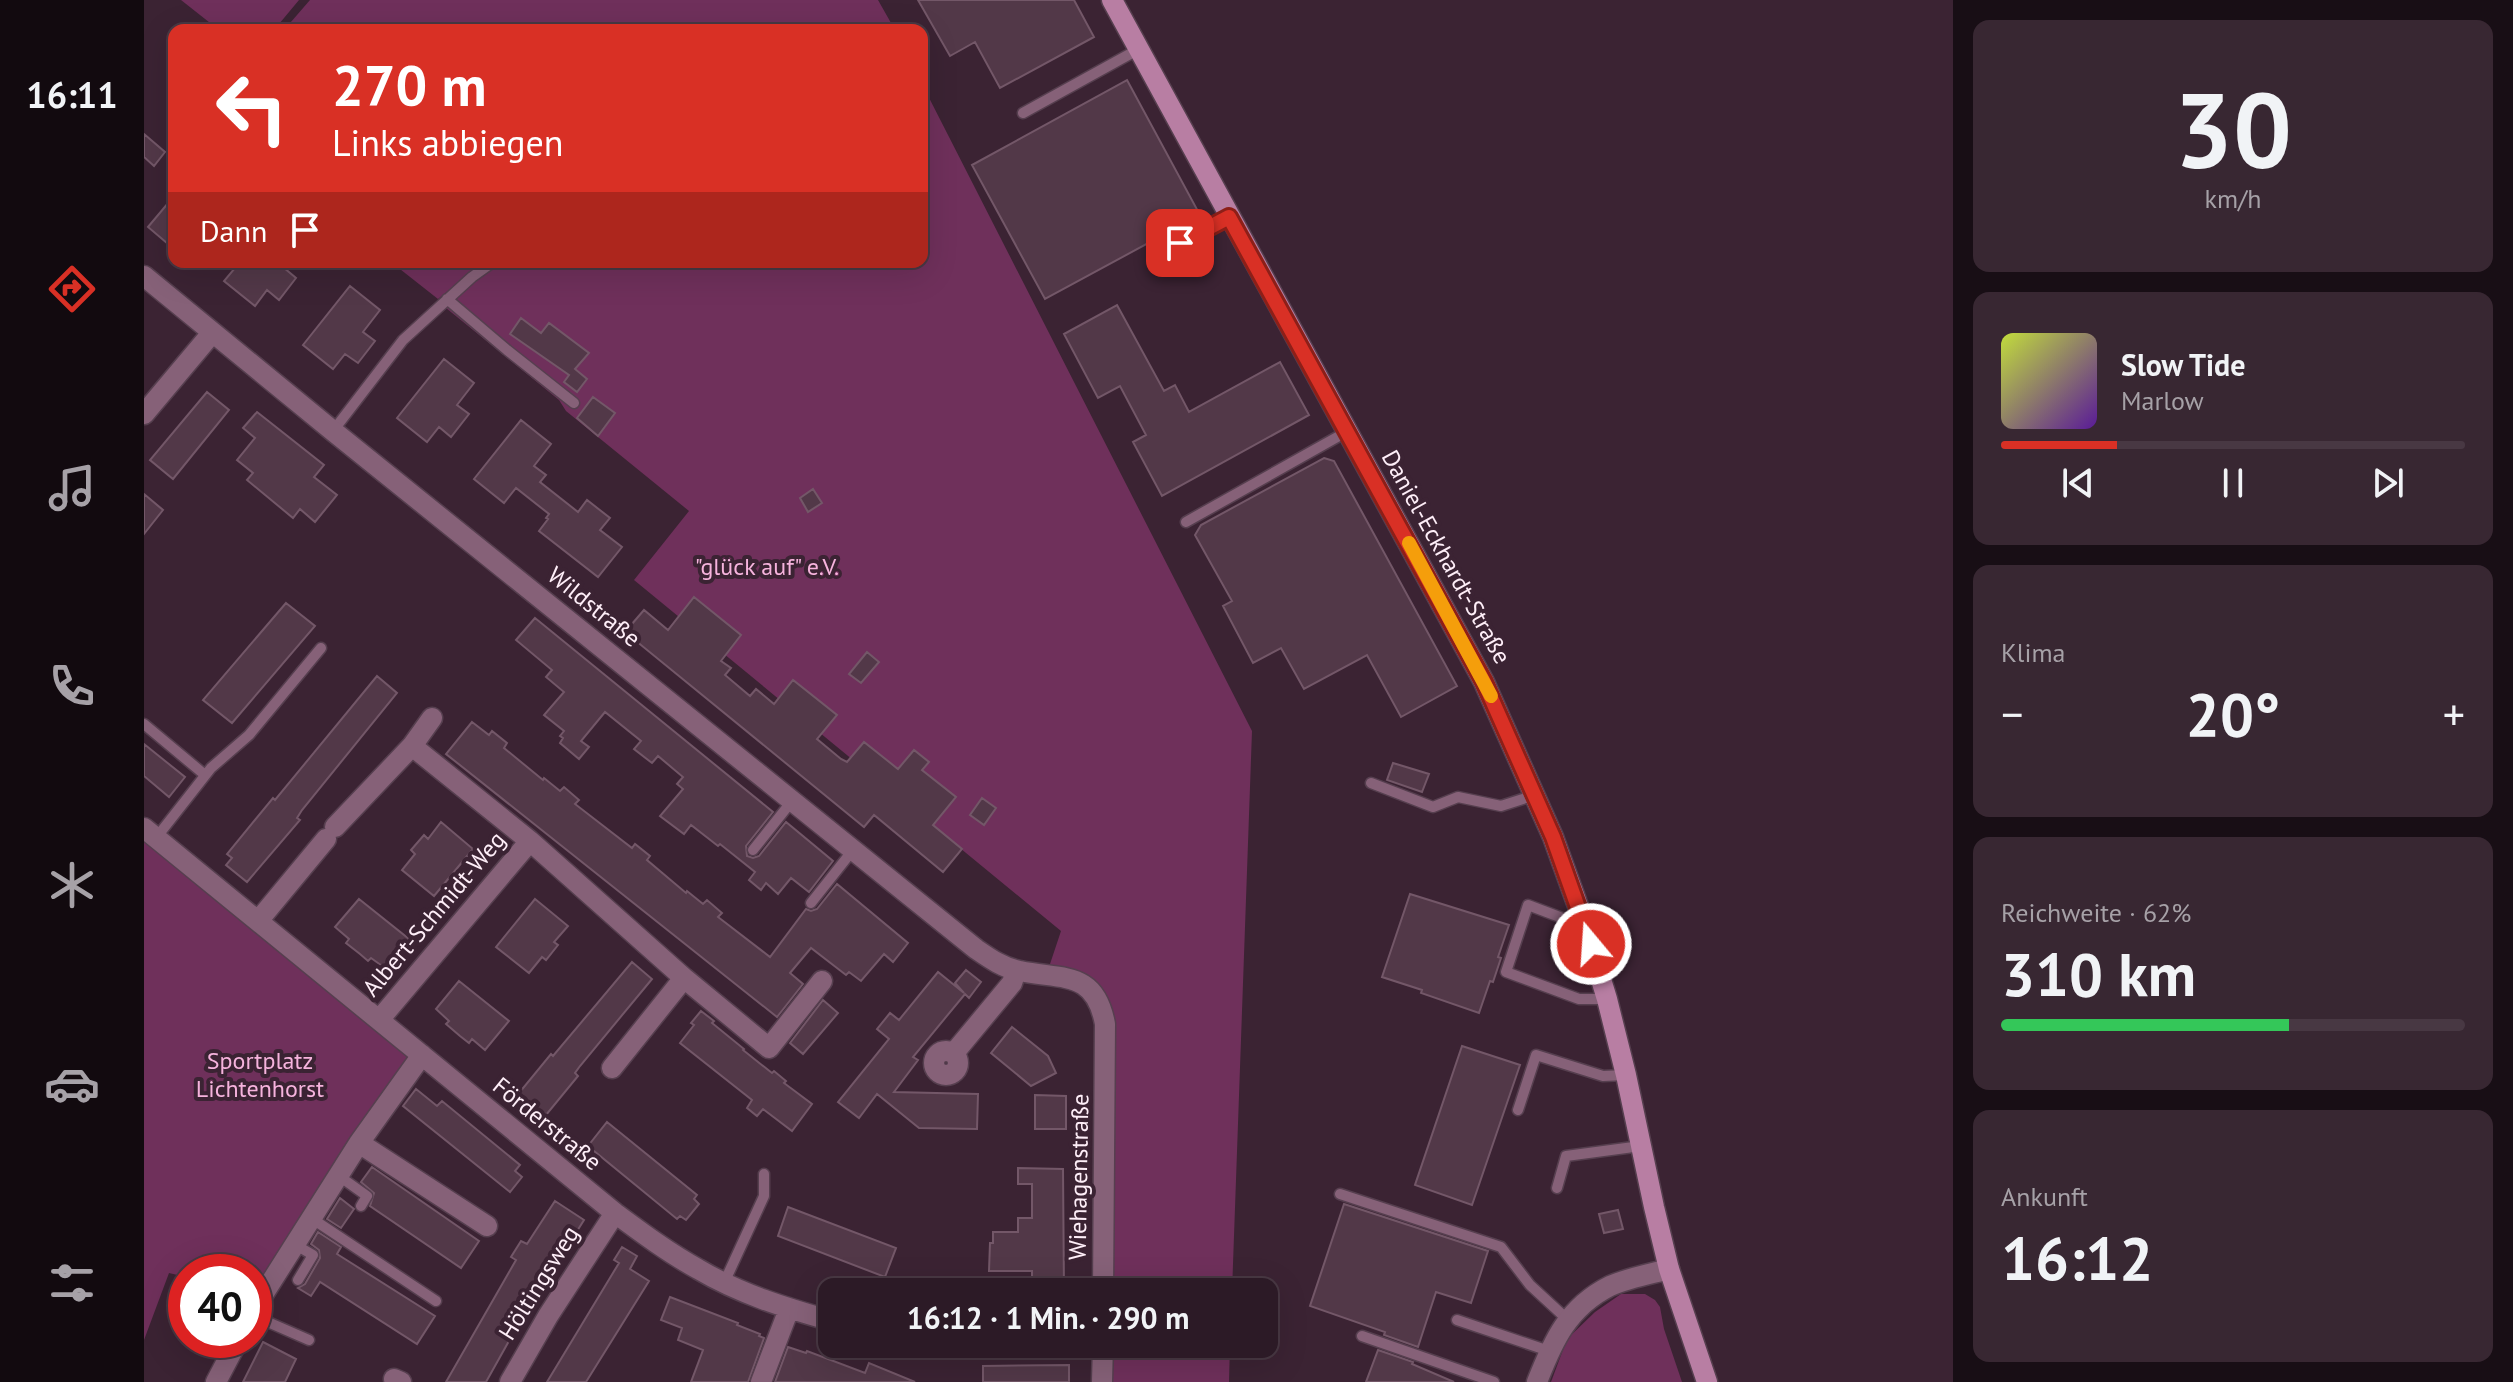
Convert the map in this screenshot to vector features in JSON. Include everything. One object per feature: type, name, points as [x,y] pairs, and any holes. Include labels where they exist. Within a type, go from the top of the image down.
[{"type":"street","name":"Daniel-Eckhardt-Straße","points":[[1112,0],[1484,682],[1536,795],[1582,917],[1607,999],[1669,1269],[1707,1382]]},
{"type":"street","name":"Wildstraße","points":[[144,276],[976,949],[995,963],[1016,971],[1073,979],[1094,992],[1105,1024],[1105,1062]]},
{"type":"street","points":[[144,414],[212,333]]},
{"type":"street","points":[[259,920],[331,833],[412,746],[432,718]]},
{"type":"street","name":"Albert-Schmidt-Weg","points":[[412,746],[530,841],[684,978],[769,1048],[822,981]]},
{"type":"street","name":"Förderstraße","points":[[150,833],[615,1213],[665,1249],[724,1283],[818,1317]]},
{"type":"street","name":"Albert-Schmidt-Weg","points":[[379,1020],[530,841]]},
{"type":"street","points":[[954,1053],[1012,983],[1016,971]]},
{"type":"street","points":[[612,1068],[684,978]]},
{"type":"street","points":[[272,1280],[359,1143],[422,1055]]},
{"type":"street","name":"Wiehagenstraße","points":[[1103,1278],[1105,1062]]},
{"type":"street","points":[[359,1143],[487,1226]]},
{"type":"street","name":"Höltingsweg","points":[[510,1382],[548,1316],[615,1213]]},
{"type":"street","points":[[1537,1382],[1558,1332],[1584,1303],[1611,1286],[1669,1269]]},
{"type":"street","points":[[761,1382],[789,1309]]},
{"type":"street","points":[[216,1382],[229,1358]]},
{"type":"street","points":[[1102,1382],[1103,1358]]},
{"type":"lane","points":[[1023,113],[1139,49]]},
{"type":"lane","points":[[1155,256],[1229,217]]},
{"type":"lane","points":[[333,431],[403,340],[486,268]]},
{"type":"lane","points":[[447,299],[574,403]]},
{"type":"lane","points":[[1186,522],[1348,431]]},
{"type":"lane","points":[[150,833],[205,775],[249,735],[321,648]]},
{"type":"lane","points":[[144,724],[205,775]]},
{"type":"lane","points":[[1371,783],[1433,807],[1458,797],[1501,806],[1536,795]]},
{"type":"lane","points":[[753,850],[792,801]]},
{"type":"lane","points":[[811,903],[853,850]]},
{"type":"lane","points":[[1582,917],[1565,919],[1528,905],[1506,972],[1579,999],[1607,999]]},
{"type":"lane","points":[[1518,1110],[1536,1055],[1603,1076],[1626,1075]]},
{"type":"lane","points":[[1557,1188],[1566,1156],[1641,1146]]},
{"type":"lane","points":[[724,1283],[764,1196],[764,1174]]},
{"type":"lane","points":[[339,1176],[367,1196],[361,1206]]},
{"type":"lane","points":[[1340,1194],[1501,1247],[1530,1285],[1568,1320]]},
{"type":"lane","points":[[311,1218],[436,1301]]},
{"type":"lane","points":[[294,1244],[313,1255],[298,1280]]},
{"type":"lane","points":[[1457,1320],[1549,1351]]},
{"type":"lane","points":[[272,1324],[309,1340]]},
{"type":"lane","points":[[1362,1336],[1468,1378],[1494,1382]]},
{"type":"green space","points":[[181,0],[299,0],[279,24],[211,24]]},
{"type":"green space","points":[[310,0],[878,0],[892,24],[289,24]]},
{"type":"green space","name":"\"glück auf\" e.V.","points":[[928,96],[1252,731],[1232,1278],[1106,1278],[1104,1007],[1047,973],[1061,931],[634,580],[689,511],[446,308],[460,291],[490,268],[928,268]]},
{"type":"green space","points":[[399,268],[477,268],[438,299]]},
{"type":"green space","name":"Sportplatz Lichtenhorst","points":[[144,833],[415,1056],[272,1270],[272,1254],[168,1254],[168,1276],[144,1340]]},
{"type":"green space","points":[[1621,1294],[1645,1294],[1660,1307],[1682,1382],[1551,1382],[1567,1339],[1595,1312]]},
{"type":"green space","points":[[1105,1358],[1230,1358],[1229,1382],[1105,1382]]},
{"type":"building","points":[[918,0],[1074,0],[1094,37],[1000,88],[975,42],[950,56]]},
{"type":"building","points":[[1127,80],[1200,215],[1045,299],[972,165]]},
{"type":"building","points":[[144,134],[165,152],[154,166],[144,157]]},
{"type":"building","points":[[168,203],[168,244],[148,227]]},
{"type":"building","points":[[235,268],[284,268],[296,278],[279,300],[267,290],[255,306],[224,281]]},
{"type":"building","points":[[350,286],[380,310],[363,332],[375,341],[358,363],[345,354],[333,369],[303,345]]},
{"type":"building","points":[[1117,305],[1164,391],[1175,385],[1189,412],[1280,362],[1309,415],[1162,496],[1133,442],[1146,435],[1120,386],[1098,398],[1064,334]]},
{"type":"building","points":[[521,318],[541,333],[549,323],[589,353],[575,369],[587,379],[577,392],[564,382],[569,375],[510,334]]},
{"type":"building","points":[[444,359],[474,383],[457,405],[469,414],[451,437],[439,427],[427,442],[397,418]]},
{"type":"building","points":[[207,392],[229,410],[173,479],[150,460]]},
{"type":"building","points":[[593,397],[615,413],[598,436],[577,418]]},
{"type":"building","points":[[257,412],[324,465],[314,477],[337,495],[315,522],[300,509],[293,518],[247,480],[253,473],[237,460],[255,438],[243,428]]},
{"type":"building","points":[[521,420],[551,444],[534,466],[546,475],[540,482],[578,512],[587,500],[610,518],[600,530],[622,547],[598,577],[539,531],[549,514],[516,488],[504,503],[474,479]]},
{"type":"building","points":[[1324,458],[1334,461],[1457,686],[1401,717],[1367,655],[1304,689],[1281,648],[1253,663],[1223,606],[1232,601],[1195,535],[1201,525]]},
{"type":"building","points":[[813,489],[822,503],[808,512],[800,498]]},
{"type":"building","points":[[144,494],[163,510],[144,534]]},
{"type":"building","points":[[694,597],[741,635],[721,661],[731,668],[725,675],[750,696],[756,689],[774,704],[793,680],[837,715],[817,739],[841,759],[847,762],[864,742],[898,769],[914,750],[929,762],[922,770],[956,797],[933,825],[962,849],[943,872],[874,815],[864,827],[625,632],[644,610],[668,630]]},
{"type":"building","points":[[286,603],[315,626],[232,723],[203,700]]},
{"type":"building","points":[[535,618],[773,812],[746,846],[747,856],[759,856],[786,822],[833,861],[809,892],[791,878],[778,894],[766,883],[761,890],[749,880],[755,872],[720,844],[718,846],[691,825],[684,834],[660,816],[683,789],[677,784],[683,777],[658,756],[652,763],[634,749],[641,741],[605,712],[581,741],[589,747],[579,759],[560,743],[564,731],[544,715],[564,692],[546,677],[552,670],[516,640]]},
{"type":"building","points":[[867,652],[879,662],[861,683],[849,674]]},
{"type":"building","points":[[377,676],[397,693],[302,810],[297,818],[300,820],[247,882],[226,865],[232,858],[227,854]]},
{"type":"building","points":[[472,722],[489,735],[492,731],[507,743],[504,748],[543,780],[560,791],[564,787],[579,800],[575,804],[632,848],[635,844],[650,856],[647,860],[686,893],[703,904],[707,900],[722,913],[718,917],[770,957],[806,909],[817,909],[837,884],[908,943],[893,962],[884,954],[861,981],[849,972],[846,975],[811,948],[790,973],[803,984],[777,1017],[446,754]]},
{"type":"building","points":[[144,744],[185,777],[169,797],[144,776]]},
{"type":"building","points":[[1393,763],[1429,774],[1422,792],[1387,780]]},
{"type":"building","points":[[982,798],[996,808],[984,825],[970,815]]},
{"type":"building","points":[[441,822],[473,849],[434,896],[402,870],[415,854],[411,850],[424,835],[428,839]]},
{"type":"building","points":[[1410,894],[1509,925],[1493,982],[1490,981],[1479,1013],[1382,977]]},
{"type":"building","points":[[359,899],[409,939],[385,968],[371,958],[368,961],[346,943],[349,939],[335,927]]},
{"type":"building","points":[[535,899],[568,926],[554,942],[558,945],[546,960],[542,957],[529,973],[496,947]]},
{"type":"building","points":[[632,962],[652,979],[580,1066],[575,1073],[578,1076],[546,1115],[543,1112],[538,1119],[516,1102],[522,1095],[519,1093]]},
{"type":"building","points":[[966,970],[981,982],[969,998],[965,994],[913,1057],[918,1060],[894,1092],[978,1094],[977,1129],[919,1128],[877,1094],[859,1118],[838,1102],[889,1039],[877,1029],[890,1013],[899,1020],[938,972],[964,993],[955,983]]},
{"type":"building","points":[[459,981],[509,1021],[485,1050],[472,1039],[469,1043],[460,1036],[446,1024],[449,1021],[436,1009]]},
{"type":"building","points":[[823,1000],[838,1013],[803,1054],[790,1043]]},
{"type":"building","points":[[701,1011],[743,1050],[772,1073],[774,1071],[786,1081],[784,1083],[812,1104],[792,1131],[763,1109],[757,1116],[747,1108],[752,1100],[680,1043]]},
{"type":"building","points":[[1012,1027],[1048,1056],[1056,1073],[1031,1086],[991,1053]]},
{"type":"building","points":[[1462,1046],[1520,1065],[1472,1205],[1415,1185]]},
{"type":"building","points":[[416,1089],[437,1106],[442,1101],[520,1165],[515,1171],[522,1177],[510,1192],[403,1106]]},
{"type":"building","points":[[1035,1095],[1066,1096],[1066,1129],[1035,1129]]},
{"type":"building","points":[[607,1122],[697,1195],[694,1199],[699,1204],[686,1220],[680,1216],[677,1219],[588,1146]]},
{"type":"building","points":[[372,1167],[479,1241],[461,1268],[370,1206],[374,1193],[361,1182]]},
{"type":"building","points":[[1018,1168],[1063,1169],[1064,1278],[1032,1278],[1032,1271],[989,1271],[993,1232],[1018,1232],[1018,1218],[1032,1218],[1032,1184],[1018,1184]]},
{"type":"building","points":[[340,1198],[354,1209],[341,1228],[327,1219]]},
{"type":"building","points":[[555,1201],[584,1220],[486,1382],[446,1382],[516,1260],[511,1257],[521,1241],[527,1244]]},
{"type":"building","points":[[1344,1204],[1488,1251],[1471,1303],[1436,1292],[1418,1347],[1310,1306]]},
{"type":"building","points":[[788,1207],[896,1248],[885,1277],[778,1236]]},
{"type":"building","points":[[1618,1210],[1623,1229],[1604,1233],[1599,1214]]},
{"type":"building","points":[[318,1232],[341,1247],[337,1254],[435,1316],[417,1344],[320,1282],[311,1296],[298,1288],[305,1284],[320,1258],[319,1250],[311,1244]]},
{"type":"building","points":[[622,1247],[637,1256],[630,1269],[649,1281],[586,1382],[547,1382],[619,1263],[614,1260]]},
{"type":"building","points":[[670,1297],[738,1323],[764,1338],[748,1382],[691,1382],[703,1350],[678,1340],[682,1328],[661,1320]]},
{"type":"building","points":[[272,1347],[296,1359],[285,1382],[243,1382],[255,1358],[272,1358]]},
{"type":"building","points":[[788,1347],[865,1373],[869,1363],[915,1382],[775,1382]]},
{"type":"building","points":[[1378,1350],[1413,1362],[1454,1382],[1366,1382]]},
{"type":"building","points":[[1069,1365],[1069,1382],[983,1382],[983,1366]]},
{"type":"slow traffic","points":[[1409,543],[1491,696]]},
{"type":"route","points":[[1180,243],[1229,217],[1484,682],[1553,837],[1591,944]]}]
